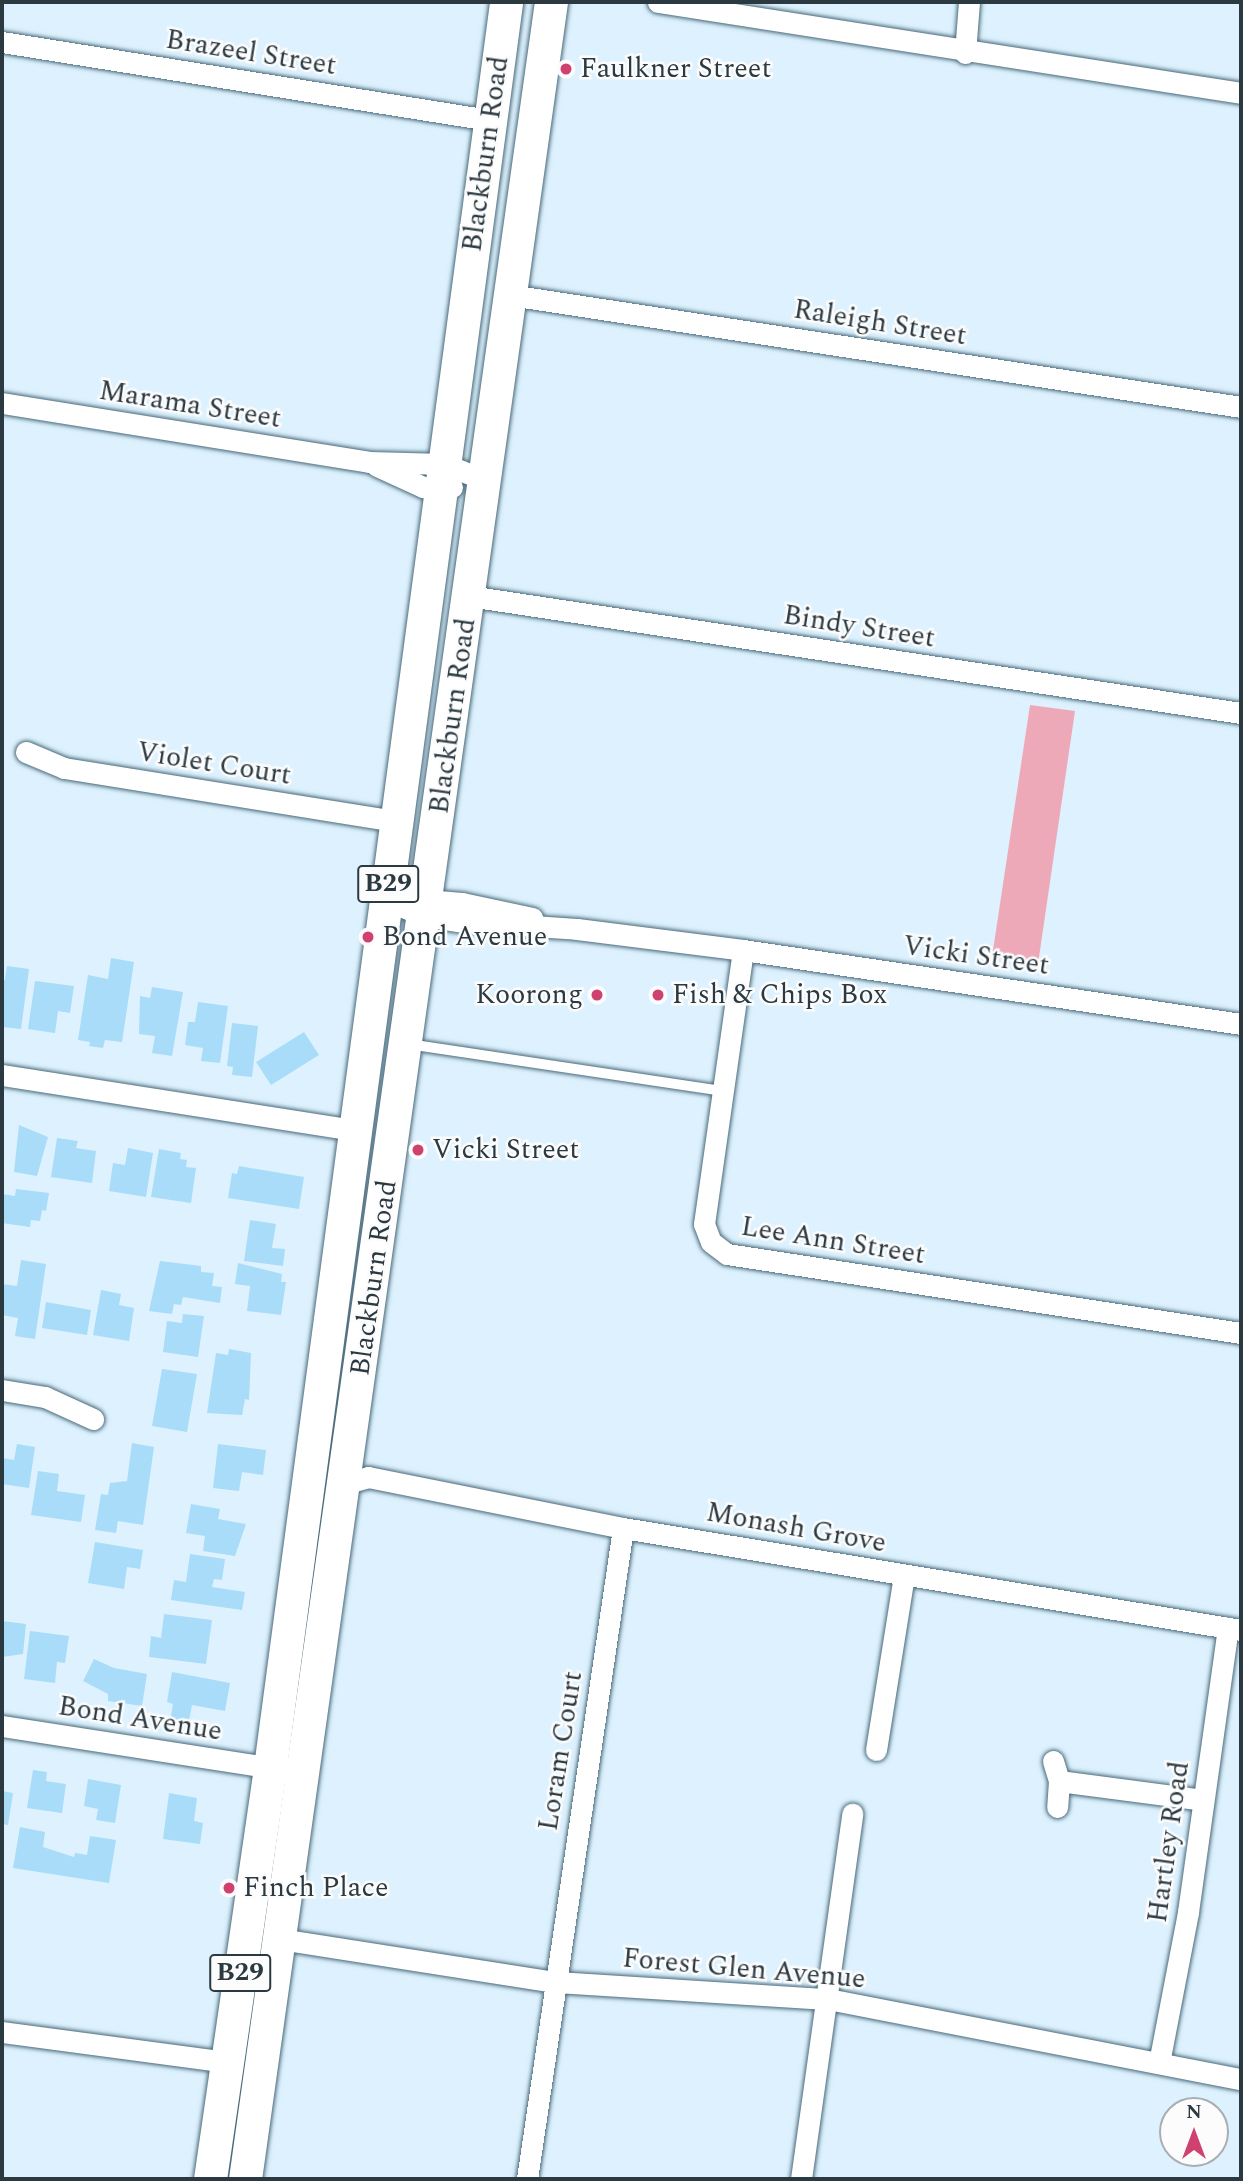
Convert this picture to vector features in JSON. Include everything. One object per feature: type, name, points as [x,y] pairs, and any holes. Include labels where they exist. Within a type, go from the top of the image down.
[{"type":"main road","name":"Blackburn Road","points":[[210,2179],[270,1767],[506,2]]},
{"type":"main road","name":"Blackburn Road","points":[[245,2179],[408,1044],[551,2]]},
{"type":"street","points":[[658,2],[965,53],[1241,93]]},
{"type":"street","points":[[965,53],[969,2]]},
{"type":"street","name":"Brazeel Street","points":[[2,42],[491,120]]},
{"type":"street","name":"Raleigh Street","points":[[510,295],[1241,407]]},
{"type":"street","name":"Marama Street","points":[[2,403],[369,462],[423,486],[443,476]]},
{"type":"street","points":[[443,476],[485,480]]},
{"type":"street","name":"Bindy Street","points":[[469,596],[1241,713]]},
{"type":"street","name":"Violet Court","points":[[26,752],[64,768],[396,821]]},
{"type":"street","name":"Vicki Street","points":[[386,900],[1241,1024]]},
{"type":"street","name":"Lee Ann Street","points":[[743,950],[704,1224],[711,1242],[727,1254],[1241,1333]]},
{"type":"street","points":[[2,1075],[354,1130]]},
{"type":"street","points":[[2,1390],[45,1397],[93,1419]]},
{"type":"street","name":"Monash Grove","points":[[344,1483],[368,1477],[623,1528],[1234,1629]]},
{"type":"street","name":"Loram Court","points":[[527,2179],[623,1528]]},
{"type":"street","points":[[876,1750],[904,1574]]},
{"type":"street","name":"Hartley Road","points":[[1159,2063],[1234,1629]]},
{"type":"street","name":"Bond Avenue","points":[[2,1726],[303,1772]]},
{"type":"street","points":[[1057,1807],[1056,1771],[1203,1800]]},
{"type":"street","points":[[801,2179],[852,1814]]},
{"type":"street","name":"Forest Glen Avenue","points":[[280,1939],[555,1982],[828,1999],[1241,2079]]},
{"type":"street","points":[[2,2032],[227,2063]]},
{"type":"lane","points":[[408,1044],[724,1091]]},
{"type":"shaded area","points":[[1030,705],[1075,711],[1038,964],[992,957]]},
{"type":"building","points":[[111,958],[134,962],[122,1042],[105,1040],[103,1048],[89,1046],[90,1042],[78,1040],[88,975],[108,979]]},
{"type":"building","points":[[7,966],[29,969],[21,1029],[2,1027],[2,980],[5,980]]},
{"type":"building","points":[[35,981],[74,986],[70,1013],[58,1011],[55,1033],[28,1029]]},
{"type":"building","points":[[152,987],[183,992],[172,1056],[152,1053],[155,1036],[139,1034],[140,996],[150,998]]},
{"type":"building","points":[[198,1002],[228,1006],[220,1063],[201,1061],[203,1048],[185,1045],[188,1022],[195,1022]]},
{"type":"building","points":[[232,1023],[258,1026],[252,1077],[232,1075],[233,1067],[227,1066]]},
{"type":"building","points":[[304,1032],[319,1055],[271,1085],[256,1062]]},
{"type":"building","points":[[19,1125],[48,1137],[37,1176],[14,1172]]},
{"type":"building","points":[[57,1138],[78,1141],[76,1148],[96,1151],[92,1183],[51,1177]]},
{"type":"building","points":[[128,1148],[153,1153],[146,1197],[109,1191],[113,1163],[125,1165]]},
{"type":"building","points":[[159,1149],[181,1153],[180,1159],[187,1160],[186,1167],[196,1168],[191,1203],[151,1197]]},
{"type":"building","points":[[239,1166],[304,1177],[299,1209],[228,1198],[232,1173],[237,1174]]},
{"type":"building","points":[[16,1189],[49,1193],[46,1211],[42,1210],[40,1221],[31,1220],[30,1227],[2,1223],[2,1194],[15,1196]]},
{"type":"building","points":[[250,1220],[276,1224],[272,1248],[285,1249],[283,1266],[244,1261]]},
{"type":"building","points":[[21,1260],[46,1264],[35,1339],[15,1336],[18,1318],[2,1315],[2,1284],[17,1286]]},
{"type":"building","points":[[160,1261],[201,1266],[201,1272],[214,1273],[212,1286],[222,1287],[220,1303],[183,1297],[181,1305],[174,1304],[172,1314],[149,1311]]},
{"type":"building","points":[[238,1263],[282,1274],[281,1282],[286,1282],[281,1315],[247,1311],[250,1286],[235,1284]]},
{"type":"building","points":[[101,1290],[121,1294],[119,1305],[134,1308],[129,1341],[93,1335]]},
{"type":"building","points":[[46,1302],[91,1310],[87,1335],[42,1328]]},
{"type":"building","points":[[183,1314],[204,1316],[198,1357],[163,1352],[167,1321],[182,1323]]},
{"type":"building","points":[[229,1349],[251,1353],[249,1400],[245,1399],[242,1415],[207,1413],[216,1353],[228,1355]]},
{"type":"building","points":[[162,1369],[197,1374],[187,1432],[152,1426]]},
{"type":"building","points":[[132,1443],[154,1447],[143,1525],[118,1521],[116,1533],[95,1530],[101,1494],[108,1495],[110,1483],[127,1481]]},
{"type":"building","points":[[17,1444],[35,1447],[29,1488],[2,1484],[2,1458],[14,1460]]},
{"type":"building","points":[[218,1444],[266,1450],[263,1475],[242,1472],[239,1491],[213,1488]]},
{"type":"building","points":[[38,1471],[59,1474],[57,1491],[85,1495],[81,1522],[31,1515]]},
{"type":"building","points":[[191,1504],[220,1509],[218,1519],[246,1524],[235,1556],[203,1551],[205,1536],[186,1533]]},
{"type":"building","points":[[95,1542],[143,1550],[140,1569],[127,1567],[124,1589],[88,1583]]},
{"type":"building","points":[[190,1554],[225,1559],[222,1580],[214,1579],[212,1587],[245,1592],[242,1610],[171,1600],[174,1580],[186,1582]]},
{"type":"building","points":[[164,1614],[212,1620],[206,1664],[149,1657],[151,1636],[161,1638]]},
{"type":"building","points":[[2,1621],[26,1624],[23,1654],[2,1657]]},
{"type":"building","points":[[30,1631],[69,1636],[65,1663],[57,1662],[55,1683],[24,1679]]},
{"type":"building","points":[[94,1659],[114,1668],[147,1674],[142,1706],[108,1701],[108,1694],[83,1681]]},
{"type":"building","points":[[172,1672],[230,1683],[225,1711],[192,1705],[188,1726],[170,1722],[173,1704],[167,1702]]},
{"type":"building","points":[[33,1770],[47,1772],[46,1781],[66,1784],[62,1813],[27,1808]]},
{"type":"building","points":[[88,1779],[121,1785],[115,1823],[96,1820],[98,1809],[84,1806]]},
{"type":"building","points":[[2,1791],[13,1793],[8,1825],[2,1824]]},
{"type":"building","points":[[169,1793],[197,1798],[194,1821],[203,1823],[200,1844],[163,1839]]},
{"type":"building","points":[[20,1827],[45,1832],[43,1847],[74,1857],[75,1853],[87,1855],[90,1836],[116,1840],[109,1883],[13,1868]]},
{"type":"place","name":"Faulkner Street","points":[[566,69]]},
{"type":"place","name":"Bond Avenue","points":[[368,937]]},
{"type":"place","name":"Koorong","points":[[597,995]]},
{"type":"place","name":"Fish & Chips Box","points":[[658,995]]},
{"type":"place","name":"Vicki Street","points":[[418,1150]]},
{"type":"place","name":"Finch Place","points":[[229,1888]]}]
